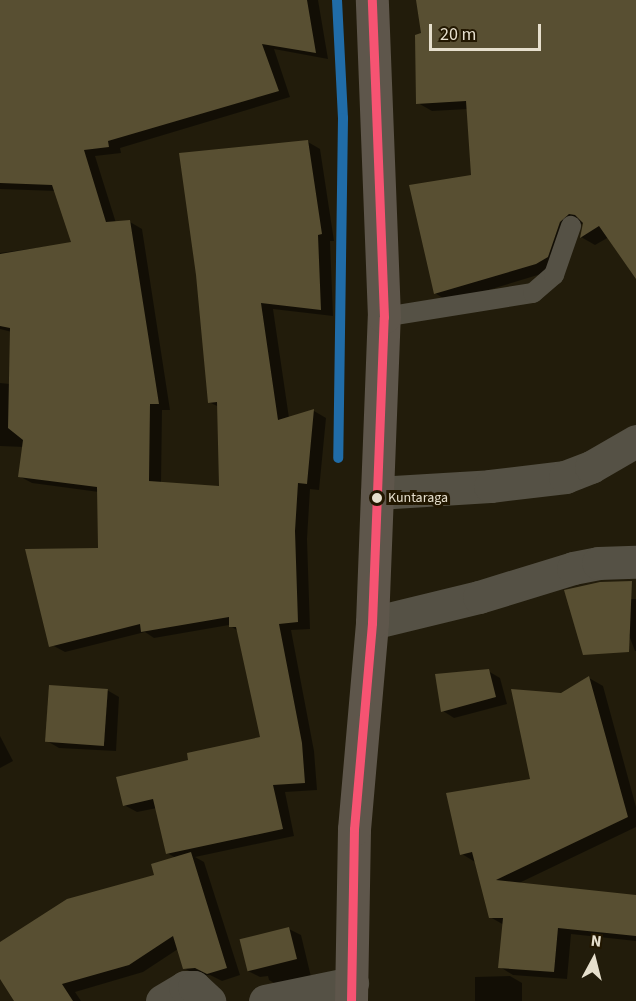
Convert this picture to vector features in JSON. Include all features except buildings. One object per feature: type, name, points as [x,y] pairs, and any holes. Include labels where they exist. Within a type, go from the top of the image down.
[{"type":"main road","points":[[351,992],[354,830],[372,623],[384,317],[372,0]]},
{"type":"street","points":[[377,493],[565,477],[591,468],[636,441]]},
{"type":"street","points":[[372,623],[479,597],[573,568],[598,563],[636,562]]},
{"type":"street","points":[[162,1001],[185,987],[194,987],[209,1001]]},
{"type":"street","points":[[265,1001],[351,992]]},
{"type":"lane","points":[[384,317],[533,293],[554,275],[571,226]]},
{"type":"waterway","points":[[337,0],[343,118],[338,458]]},
{"type":"transit line","points":[[351,1001],[354,829],[372,623],[384,317],[372,0]]},
{"type":"place","name":"Kuntaraga","points":[[377,498]]}]
